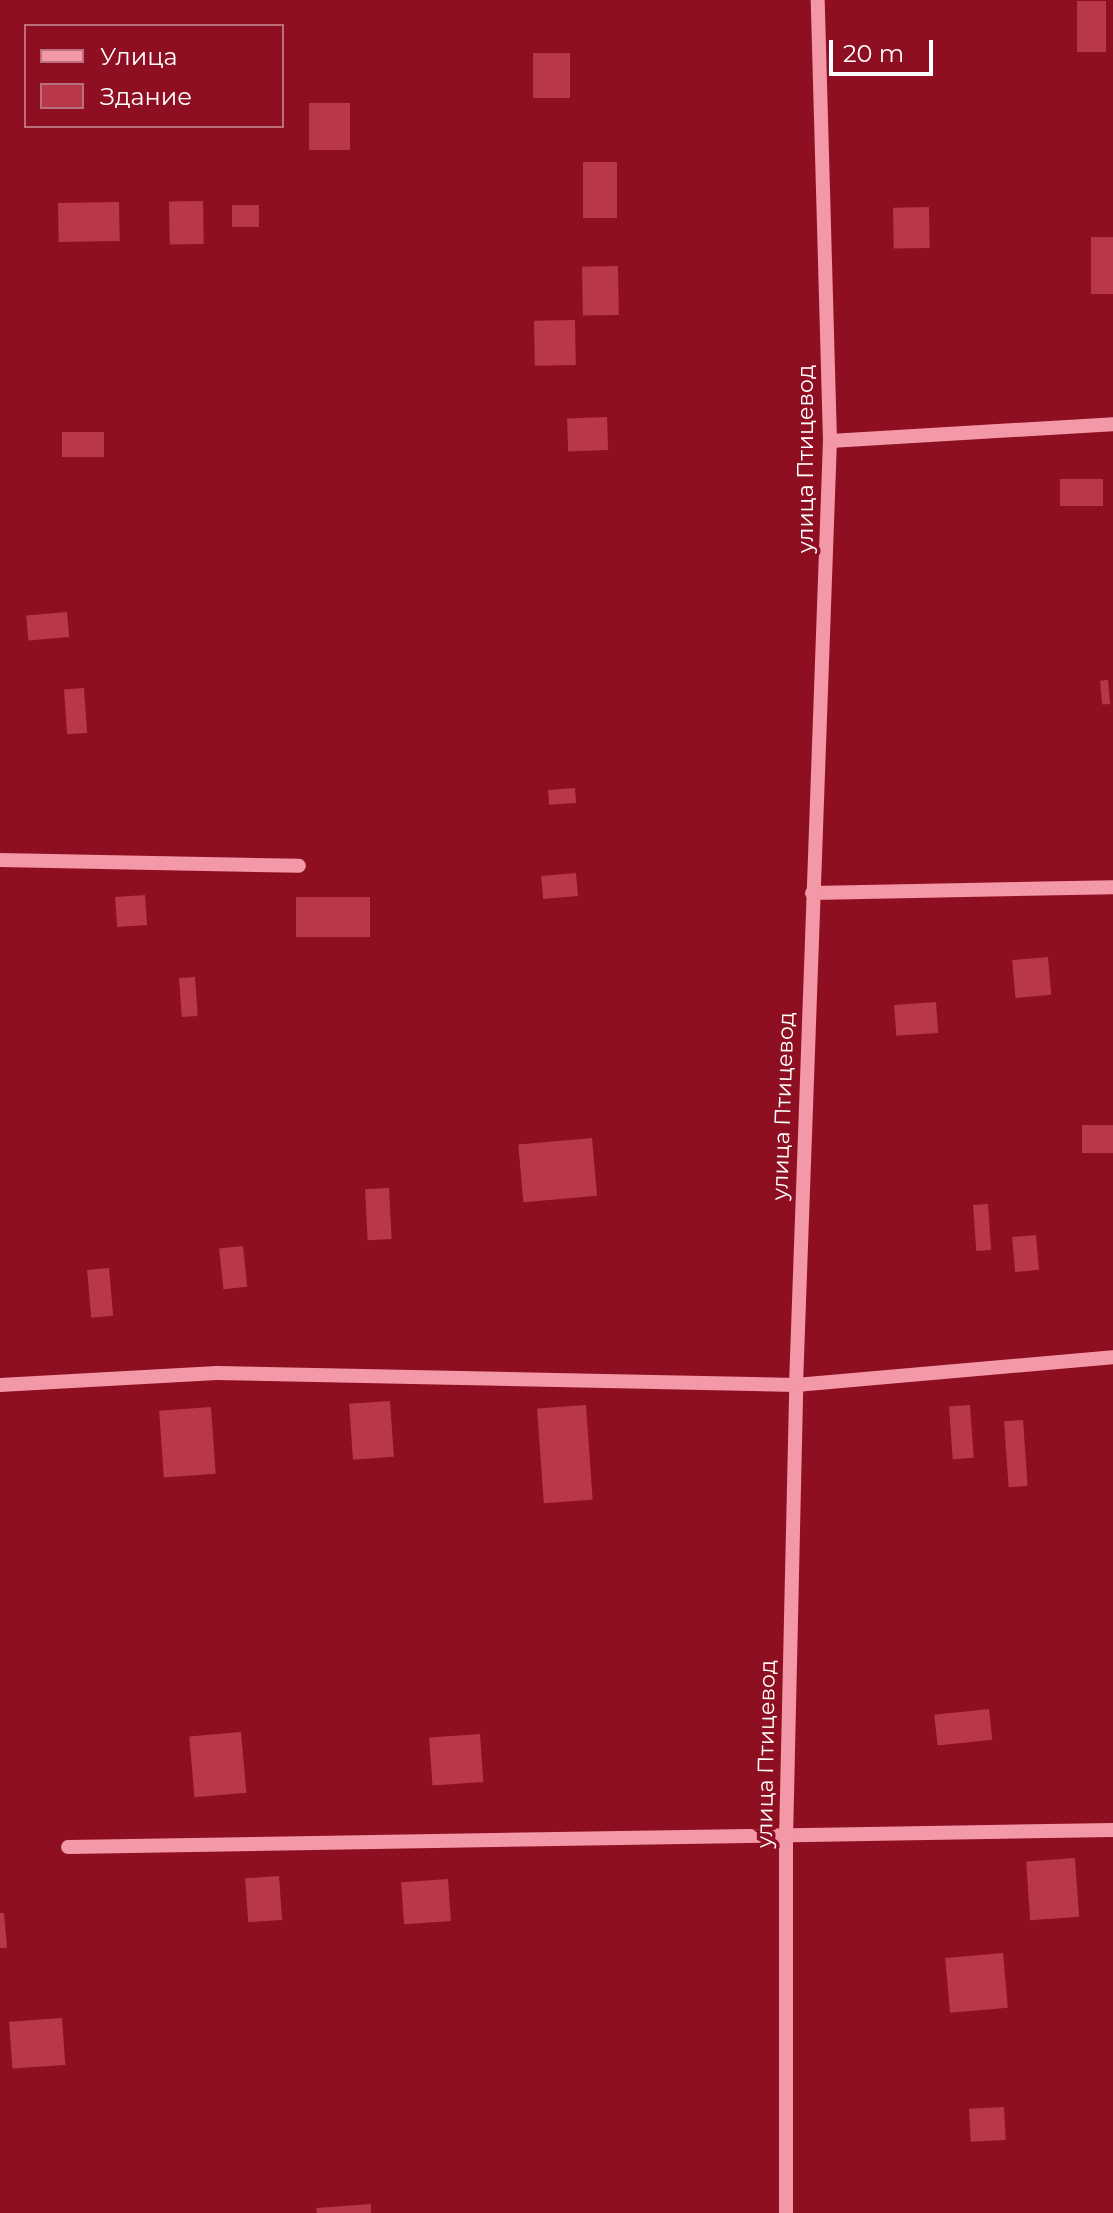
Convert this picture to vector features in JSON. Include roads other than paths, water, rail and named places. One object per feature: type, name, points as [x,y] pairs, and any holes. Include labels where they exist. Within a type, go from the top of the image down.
[{"type":"street","name":"улица Птицевод","points":[[786,2213],[786,1839],[796,1385],[830,441],[818,0]]},
{"type":"street","points":[[830,441],[1113,424]]},
{"type":"street","points":[[0,860],[299,866]]},
{"type":"street","points":[[812,893],[1113,887]]},
{"type":"street","points":[[0,1385],[217,1373],[796,1385],[1113,1357]]},
{"type":"street","points":[[68,1847],[786,1839],[1113,1830]]}]
